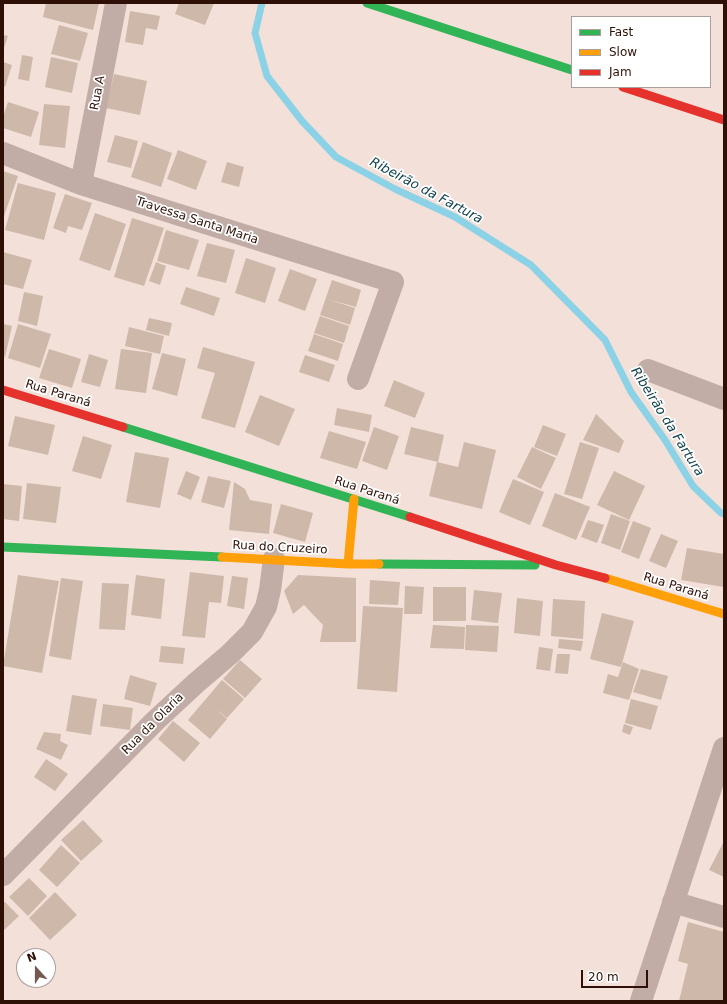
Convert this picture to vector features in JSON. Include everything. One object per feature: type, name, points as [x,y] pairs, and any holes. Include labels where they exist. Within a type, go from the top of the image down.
[{"type":"street","name":"Rua A","points":[[81,184],[116,3]]},
{"type":"street","points":[[367,3],[571,70]]},
{"type":"street","points":[[626,88],[724,120]]},
{"type":"street","name":"Travessa Santa Maria","points":[[3,153],[81,184],[393,282],[358,379]]},
{"type":"street","points":[[648,370],[724,399]]},
{"type":"street","name":"Rua Paraná","points":[[3,390],[354,499],[556,565],[617,581],[724,614]]},
{"type":"street","points":[[348,564],[354,499]]},
{"type":"street","name":"Rua do Cruzeiro","points":[[3,547],[274,559],[348,564],[556,565]]},
{"type":"street","name":"Rua da Olaria","points":[[3,875],[155,721],[230,654],[252,632],[266,607],[274,559]]},
{"type":"street","points":[[640,1001],[724,748]]},
{"type":"street","points":[[673,902],[724,917]]},
{"type":"building","points":[[46,3],[99,3],[93,30],[43,17]]},
{"type":"building","points":[[179,3],[214,3],[205,25],[175,14]]},
{"type":"building","points":[[130,11],[160,16],[157,30],[146,28],[143,45],[125,42]]},
{"type":"building","points":[[59,25],[88,33],[80,61],[51,54]]},
{"type":"building","points":[[3,35],[8,36],[3,51]]},
{"type":"building","points":[[22,55],[33,57],[29,81],[18,79]]},
{"type":"building","points":[[51,57],[78,63],[72,93],[45,87]]},
{"type":"building","points":[[3,62],[12,65],[5,87],[3,86]]},
{"type":"building","points":[[114,74],[147,81],[140,115],[106,108]]},
{"type":"building","points":[[8,102],[39,112],[31,137],[3,128],[3,117]]},
{"type":"building","points":[[44,104],[70,106],[65,148],[39,145]]},
{"type":"building","points":[[115,135],[138,141],[131,168],[107,162]]},
{"type":"building","points":[[143,142],[172,153],[161,187],[131,177]]},
{"type":"building","points":[[178,150],[207,161],[196,190],[167,179]]},
{"type":"building","points":[[227,162],[244,167],[239,187],[221,182]]},
{"type":"building","points":[[3,171],[18,176],[3,219]]},
{"type":"building","points":[[18,183],[56,193],[44,240],[5,230]]},
{"type":"building","points":[[65,194],[92,203],[82,230],[68,226],[66,233],[53,228]]},
{"type":"building","points":[[95,213],[126,224],[110,271],[79,260]]},
{"type":"building","points":[[132,218],[164,228],[144,286],[114,277]]},
{"type":"building","points":[[166,230],[199,240],[189,270],[157,261]]},
{"type":"building","points":[[207,243],[235,250],[226,283],[197,276]]},
{"type":"building","points":[[3,252],[32,260],[23,289],[3,284]]},
{"type":"building","points":[[246,258],[276,268],[265,303],[235,293]]},
{"type":"building","points":[[156,262],[166,266],[160,285],[149,281]]},
{"type":"building","points":[[290,269],[317,279],[305,311],[278,301]]},
{"type":"building","points":[[332,280],[361,290],[356,307],[327,299],[355,308],[350,325],[320,315]]},
{"type":"building","points":[[186,287],[220,298],[214,316],[180,304]]},
{"type":"building","points":[[24,292],[43,296],[37,326],[18,321]]},
{"type":"building","points":[[320,316],[349,326],[344,343],[314,333]]},
{"type":"building","points":[[149,318],[172,323],[169,336],[146,330]]},
{"type":"building","points":[[3,324],[12,326],[5,357],[3,356]]},
{"type":"building","points":[[18,324],[51,334],[40,368],[8,358]]},
{"type":"building","points":[[129,327],[164,336],[160,354],[125,346]]},
{"type":"building","points":[[314,334],[343,344],[338,361],[308,351]]},
{"type":"building","points":[[203,347],[255,362],[235,428],[201,418],[215,373],[197,368]]},
{"type":"building","points":[[49,349],[81,359],[72,388],[39,378]]},
{"type":"building","points":[[121,349],[152,353],[146,393],[115,389]]},
{"type":"building","points":[[162,353],[186,359],[177,396],[152,389]]},
{"type":"building","points":[[89,354],[108,360],[100,387],[81,382]]},
{"type":"building","points":[[305,355],[335,365],[329,382],[299,372]]},
{"type":"building","points":[[394,380],[425,393],[415,418],[384,406]]},
{"type":"building","points":[[260,395],[295,409],[279,446],[245,432]]},
{"type":"building","points":[[337,408],[372,415],[369,432],[334,425]]},
{"type":"building","points":[[596,414],[624,441],[619,453],[583,440]]},
{"type":"building","points":[[15,416],[55,425],[48,455],[8,446]]},
{"type":"building","points":[[543,425],[566,434],[557,456],[534,447]]},
{"type":"building","points":[[374,427],[399,436],[387,470],[362,461]]},
{"type":"building","points":[[411,427],[444,435],[438,462],[404,454]]},
{"type":"building","points":[[329,431],[366,442],[357,469],[320,458]]},
{"type":"building","points":[[83,436],[112,445],[101,479],[72,471]]},
{"type":"building","points":[[464,442],[496,450],[482,509],[429,496],[437,462],[458,467]]},
{"type":"building","points":[[580,442],[599,448],[582,499],[564,494]]},
{"type":"building","points":[[532,447],[556,458],[541,489],[517,477]]},
{"type":"building","points":[[135,452],[169,458],[160,508],[126,502]]},
{"type":"building","points":[[186,471],[200,477],[191,500],[177,494]]},
{"type":"building","points":[[614,471],[645,486],[629,520],[597,505]]},
{"type":"building","points":[[208,476],[231,481],[224,508],[201,502]]},
{"type":"building","points":[[513,479],[544,492],[530,525],[499,512]]},
{"type":"building","points":[[234,482],[245,489],[250,500],[272,504],[269,534],[229,530]]},
{"type":"building","points":[[27,483],[61,487],[56,523],[23,519]]},
{"type":"building","points":[[3,484],[22,486],[19,521],[3,519]]},
{"type":"building","points":[[555,493],[590,507],[576,540],[542,526]]},
{"type":"building","points":[[281,504],[313,513],[305,542],[273,533]]},
{"type":"building","points":[[611,514],[630,521],[620,550],[601,543]]},
{"type":"building","points":[[588,520],[604,525],[597,543],[581,537]]},
{"type":"building","points":[[633,521],[651,528],[639,559],[621,552]]},
{"type":"building","points":[[661,534],[678,541],[666,568],[649,561]]},
{"type":"building","points":[[687,548],[724,554],[724,587],[681,580]]},
{"type":"building","points":[[190,572],[224,576],[221,603],[209,602],[205,638],[182,636]]},
{"type":"building","points":[[18,575],[59,581],[42,673],[3,666]]},
{"type":"building","points":[[136,575],[165,579],[161,619],[131,615]]},
{"type":"building","points":[[298,575],[356,578],[356,642],[320,642],[323,625],[304,605],[293,614],[284,591]]},
{"type":"building","points":[[232,576],[248,578],[244,609],[227,606]]},
{"type":"building","points":[[61,578],[83,581],[71,660],[49,656]]},
{"type":"building","points":[[370,580],[400,582],[398,605],[369,604]]},
{"type":"building","points":[[102,583],[129,584],[125,630],[99,629]]},
{"type":"building","points":[[405,586],[424,587],[422,614],[404,614]]},
{"type":"building","points":[[433,587],[466,587],[466,621],[433,621]]},
{"type":"building","points":[[474,590],[502,593],[498,623],[471,620]]},
{"type":"building","points":[[517,598],[543,601],[540,636],[514,633]]},
{"type":"building","points":[[553,599],[585,601],[583,639],[551,636]]},
{"type":"building","points":[[363,606],[403,608],[397,692],[357,689]]},
{"type":"building","points":[[602,613],[634,621],[621,667],[590,659]]},
{"type":"building","points":[[433,625],[465,627],[464,649],[430,648]]},
{"type":"building","points":[[466,625],[499,626],[497,652],[465,650]]},
{"type":"building","points":[[559,639],[583,641],[581,651],[558,648]]},
{"type":"building","points":[[161,646],[185,648],[183,664],[159,662]]},
{"type":"building","points":[[539,647],[553,649],[550,671],[536,669]]},
{"type":"building","points":[[557,654],[570,654],[568,674],[555,673]]},
{"type":"building","points":[[240,660],[262,679],[245,698],[223,679]]},
{"type":"building","points":[[623,662],[639,669],[629,700],[603,693],[608,674],[618,677]]},
{"type":"building","points":[[641,669],[668,676],[661,700],[633,692]]},
{"type":"building","points":[[130,675],[157,683],[150,706],[124,699]]},
{"type":"building","points":[[222,680],[244,699],[227,718],[216,709],[227,719],[210,739],[188,720]]},
{"type":"building","points":[[72,695],[97,699],[91,735],[66,731]]},
{"type":"building","points":[[631,699],[658,706],[651,730],[625,723]]},
{"type":"building","points":[[103,704],[133,708],[130,730],[100,726]]},
{"type":"building","points":[[173,721],[200,743],[184,762],[158,739]]},
{"type":"building","points":[[624,724],[633,727],[630,735],[622,732]]},
{"type":"building","points":[[44,732],[61,734],[60,741],[68,745],[61,760],[36,749]]},
{"type":"building","points":[[46,759],[68,774],[55,791],[34,777]]},
{"type":"building","points":[[83,820],[103,841],[81,861],[61,840]]},
{"type":"building","points":[[723,843],[724,844],[724,877],[709,870]]},
{"type":"building","points":[[61,845],[80,863],[57,887],[39,870]]},
{"type":"building","points":[[29,878],[47,896],[28,916],[9,897]]},
{"type":"building","points":[[55,892],[77,915],[50,940],[29,918]]},
{"type":"building","points":[[5,902],[19,916],[3,931],[3,903]]},
{"type":"building","points":[[688,922],[724,932],[724,1001],[679,1001],[688,964],[678,961]]},
{"type":"waterway","name":"Ribeirão da Fartura","points":[[262,3],[255,33],[267,76],[302,121],[336,157],[395,189],[455,217],[531,265],[605,340],[631,392],[665,440],[693,486],[721,513],[724,514]]},
{"type":"traffic: fast","points":[[367,3],[571,70]]},
{"type":"traffic: fast","points":[[123,427],[410,517]]},
{"type":"traffic: fast","points":[[3,547],[222,557]]},
{"type":"traffic: fast","points":[[379,564],[535,565]]},
{"type":"traffic: slow","points":[[348,564],[354,499]]},
{"type":"traffic: slow","points":[[222,557],[348,564],[379,564]]},
{"type":"traffic: slow","points":[[605,578],[724,614]]},
{"type":"traffic: jam","points":[[626,88],[724,120]]},
{"type":"traffic: jam","points":[[3,390],[123,427]]},
{"type":"traffic: jam","points":[[410,517],[556,565],[605,578]]}]
